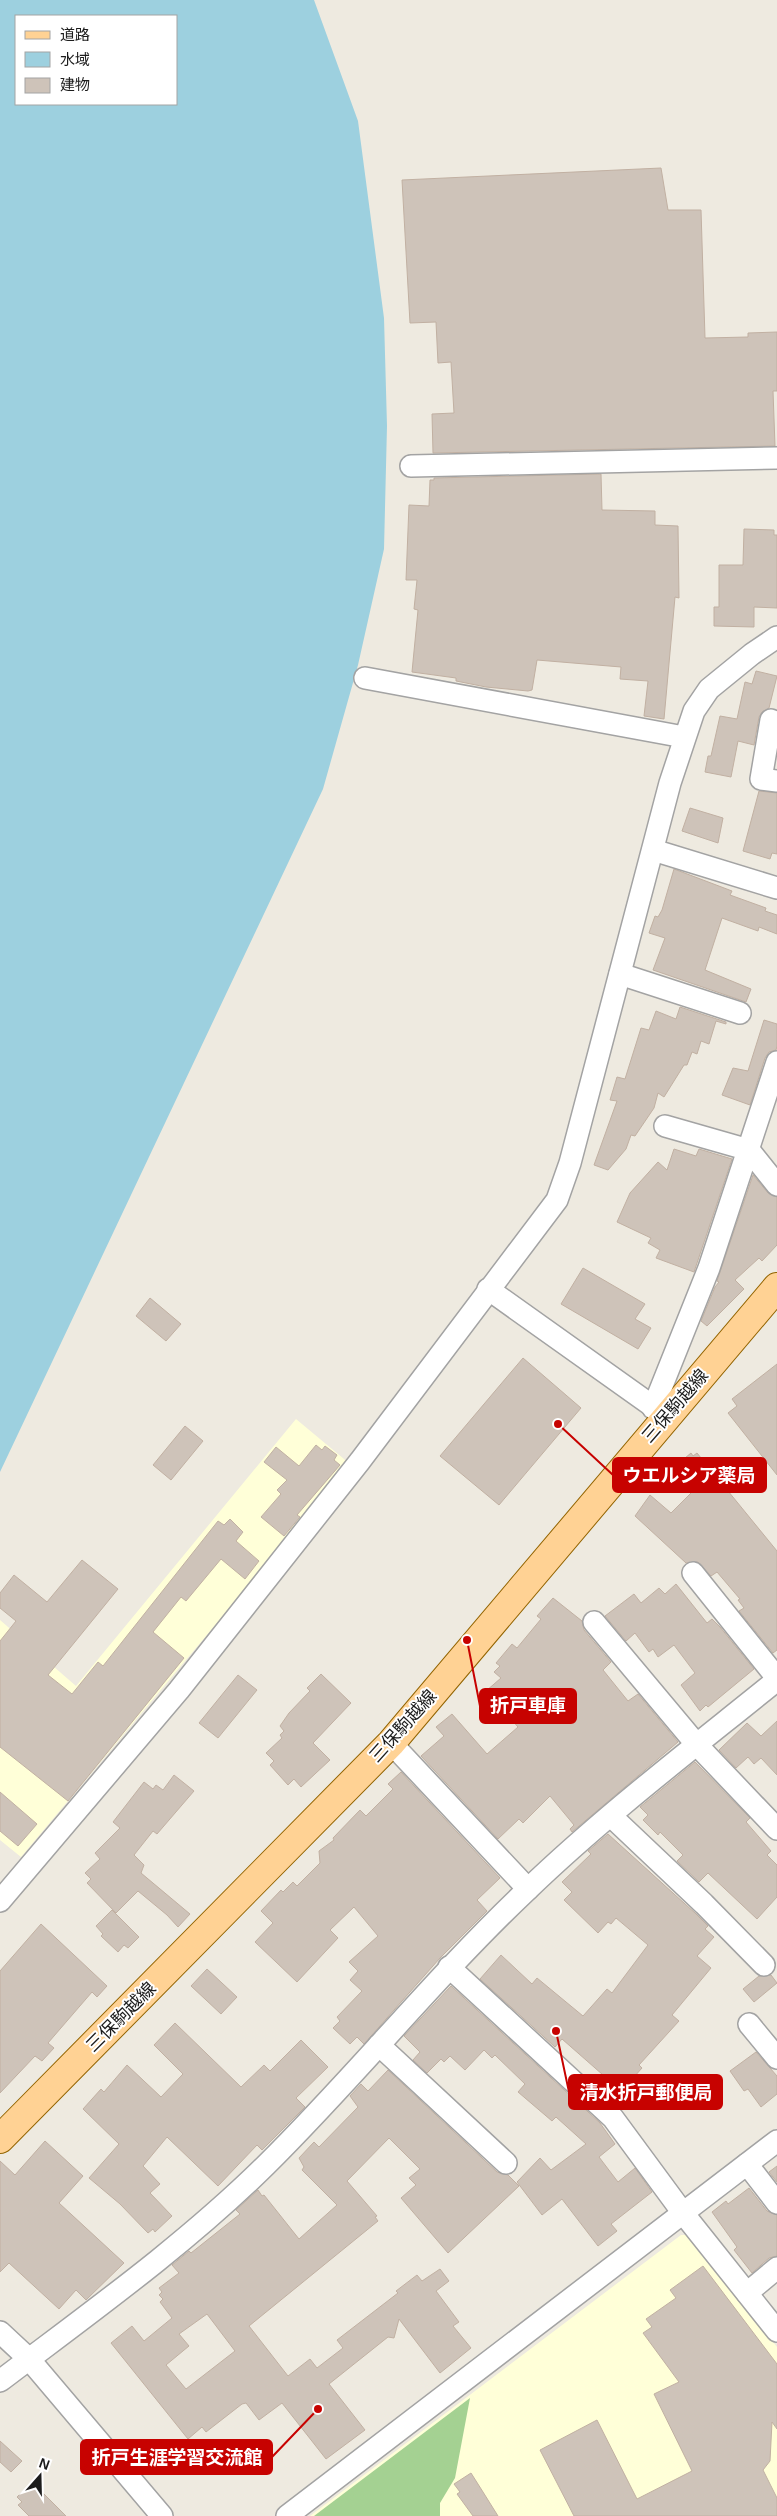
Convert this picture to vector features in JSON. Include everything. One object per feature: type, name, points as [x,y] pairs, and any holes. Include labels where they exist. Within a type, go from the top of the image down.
[{"type":"main road","name":"三保駒越線","points":[[0,2139],[391,1743],[660,1412],[777,1287]]},
{"type":"street","points":[[411,466],[777,458]]},
{"type":"street","points":[[0,1901],[185,1683],[360,1461],[557,1200],[570,1163],[652,850],[684,737],[694,710],[710,689],[752,654],[777,637]]},
{"type":"street","points":[[365,678],[684,737]]},
{"type":"street","points":[[771,720],[761,779],[777,781]]},
{"type":"street","points":[[652,850],[777,888]]},
{"type":"street","points":[[620,974],[740,1013]]},
{"type":"street","points":[[488,1289],[660,1412],[750,1150],[777,1062]]},
{"type":"street","points":[[665,1126],[750,1150],[777,1185]]},
{"type":"street","points":[[0,2380],[188,2236],[265,2166],[379,2045],[449,1967],[528,1889],[611,1816],[777,1679],[694,1573]]},
{"type":"street","points":[[594,1622],[697,1745],[777,1829]]},
{"type":"street","points":[[391,1743],[528,1889]]},
{"type":"street","points":[[611,1816],[704,1904],[764,1965]]},
{"type":"street","points":[[449,1967],[613,2118],[682,2213],[777,2331]]},
{"type":"street","points":[[749,2024],[777,2058]]},
{"type":"street","points":[[379,2045],[506,2163]]},
{"type":"street","points":[[287,2516],[777,2141]]},
{"type":"street","points":[[747,2164],[777,2204]]},
{"type":"street","points":[[746,2293],[777,2268]]},
{"type":"street","points":[[0,2332],[29,2359],[157,2514]]},
{"type":"shaded area","points":[[296,1419],[350,1464],[21,1857],[0,1840],[0,1620],[76,1686]]},
{"type":"shaded area","points":[[681,2235],[690,2235],[777,2347],[777,2516],[310,2516]]},
{"type":"green space","points":[[470,2398],[455,2478],[440,2503],[440,2516],[314,2516]]},
{"type":"water","points":[[0,0],[314,0],[358,121],[384,318],[387,426],[384,549],[358,665],[323,789],[0,1472]]},
{"type":"building","points":[[661,168],[668,210],[701,210],[705,338],[748,337],[748,333],[777,332],[777,391],[773,391],[775,446],[433,453],[432,414],[454,413],[451,362],[438,363],[436,322],[410,323],[402,180]]},
{"type":"building","points":[[601,474],[602,510],[655,511],[655,525],[678,526],[679,598],[675,597],[664,719],[644,716],[648,681],[620,679],[621,667],[537,660],[532,690],[528,691],[486,687],[456,681],[456,678],[412,672],[418,610],[414,609],[417,580],[406,580],[409,505],[429,506],[430,480],[434,480],[434,478]]},
{"type":"building","points":[[744,529],[774,530],[774,535],[777,535],[777,608],[754,607],[754,627],[714,626],[714,607],[719,607],[719,565],[743,565]]},
{"type":"building","points":[[756,671],[777,676],[769,708],[762,712],[759,717],[754,745],[738,741],[731,777],[705,772],[708,756],[711,756],[720,716],[737,719],[745,682],[752,684]]},
{"type":"building","points":[[759,791],[777,793],[777,854],[772,853],[770,859],[743,851]]},
{"type":"building","points":[[690,808],[723,818],[718,843],[682,831]]},
{"type":"building","points":[[674,869],[732,891],[730,895],[766,908],[765,911],[777,915],[777,934],[759,927],[758,931],[722,918],[705,970],[751,989],[746,1002],[653,970],[665,938],[649,933],[655,916],[658,917],[662,910]]},
{"type":"building","points":[[680,1007],[726,1022],[726,1024],[716,1021],[709,1044],[701,1041],[697,1054],[692,1052],[687,1065],[684,1065],[664,1097],[658,1093],[654,1108],[635,1136],[631,1135],[626,1149],[608,1170],[594,1165],[617,1101],[610,1100],[617,1077],[625,1079],[641,1028],[649,1030],[656,1011],[676,1019]]},
{"type":"building","points":[[764,1020],[777,1024],[777,1046],[776,1050],[769,1052],[765,1058],[750,1105],[722,1095],[733,1068],[748,1071]]},
{"type":"building","points":[[674,1149],[696,1156],[699,1149],[732,1159],[694,1272],[656,1258],[660,1250],[648,1243],[651,1238],[617,1222],[630,1193],[658,1162],[667,1170]]},
{"type":"building","points":[[753,1175],[768,1193],[777,1197],[777,1245],[762,1261],[759,1258],[735,1280],[744,1289],[707,1326],[701,1321],[715,1287],[719,1282],[717,1281]]},
{"type":"building","points":[[583,1268],[645,1304],[635,1319],[651,1328],[638,1349],[561,1304]]},
{"type":"building","points":[[150,1298],[181,1324],[166,1341],[136,1316]]},
{"type":"building","points":[[523,1358],[581,1408],[499,1505],[440,1456]]},
{"type":"building","points":[[777,1364],[777,1475],[728,1413],[737,1406],[732,1399]]},
{"type":"building","points":[[185,1426],[203,1441],[171,1480],[153,1465]]},
{"type":"building","points":[[316,1445],[322,1450],[325,1446],[337,1455],[334,1460],[340,1465],[297,1515],[300,1517],[284,1536],[261,1517],[281,1494],[277,1490],[287,1480],[264,1462],[276,1447],[299,1466]]},
{"type":"building","points":[[691,1453],[693,1456],[697,1453],[777,1551],[777,1650],[773,1653],[739,1611],[744,1608],[738,1600],[740,1599],[717,1572],[711,1576],[698,1562],[686,1563],[635,1516],[650,1495],[671,1513],[692,1492],[672,1469]]},
{"type":"building","points":[[230,1519],[243,1532],[236,1541],[259,1561],[245,1579],[221,1559],[186,1601],[181,1597],[153,1632],[184,1658],[68,1801],[0,1747],[0,1641],[16,1621],[0,1608],[0,1593],[14,1575],[47,1602],[82,1560],[118,1589],[48,1675],[72,1694],[98,1662],[103,1666],[218,1521],[224,1525]]},
{"type":"building","points":[[676,1584],[707,1623],[712,1619],[754,1669],[708,1707],[706,1705],[700,1711],[681,1685],[695,1673],[674,1645],[658,1657],[653,1649],[649,1652],[635,1633],[626,1641],[605,1616],[634,1594],[641,1603],[659,1588],[665,1594]]},
{"type":"building","points":[[553,1598],[582,1621],[584,1630],[611,1662],[603,1670],[628,1701],[638,1694],[678,1742],[572,1832],[570,1829],[574,1825],[550,1796],[523,1823],[519,1819],[498,1839],[421,1756],[444,1736],[436,1727],[452,1714],[487,1754],[518,1727],[486,1691],[501,1678],[494,1672],[500,1666],[496,1663],[512,1644],[517,1648],[541,1619],[537,1616]]},
{"type":"building","points":[[321,1674],[351,1703],[313,1743],[330,1760],[301,1787],[294,1779],[288,1785],[270,1765],[274,1761],[266,1753],[282,1738],[280,1735],[284,1731],[280,1726],[289,1713],[310,1691],[307,1688]]},
{"type":"building","points":[[238,1675],[257,1690],[218,1738],[199,1723]]},
{"type":"building","points":[[777,1721],[777,1775],[761,1758],[754,1764],[748,1757],[736,1768],[719,1750],[747,1723],[761,1736]]},
{"type":"building","points":[[695,1762],[750,1818],[746,1822],[771,1851],[767,1855],[777,1865],[777,1897],[757,1919],[708,1873],[699,1882],[677,1861],[683,1855],[660,1832],[658,1835],[643,1820],[648,1815],[640,1807]]},
{"type":"building","points":[[401,1772],[500,1878],[477,1900],[487,1911],[440,1958],[364,2044],[357,2037],[350,2044],[333,2028],[340,2021],[337,2017],[362,1991],[350,1980],[358,1971],[349,1962],[378,1936],[354,1907],[330,1930],[338,1938],[297,1982],[255,1942],[273,1923],[261,1911],[281,1890],[283,1892],[293,1882],[297,1886],[320,1863],[319,1851],[334,1840],[333,1838],[360,1810],[366,1816],[393,1789],[388,1784]]},
{"type":"building","points":[[174,1775],[194,1791],[157,1834],[153,1831],[134,1855],[144,1865],[141,1873],[190,1914],[178,1927],[167,1915],[138,1891],[116,1913],[87,1883],[91,1879],[85,1873],[100,1859],[95,1853],[120,1828],[113,1822],[144,1782],[153,1789],[156,1785],[163,1790]]},
{"type":"building","points":[[0,1792],[37,1824],[18,1846],[0,1831]]},
{"type":"building","points":[[608,1834],[695,1913],[708,1926],[705,1929],[714,1937],[697,1956],[711,1968],[672,2015],[679,2021],[639,2065],[642,2068],[625,2087],[620,2083],[618,2085],[612,2080],[611,2082],[562,2039],[555,2047],[480,1979],[501,1955],[532,1984],[537,1978],[583,2016],[607,1989],[612,1993],[648,1945],[616,1918],[611,1924],[608,1922],[598,1933],[564,1900],[572,1892],[562,1882],[591,1854],[588,1851]]},
{"type":"building","points":[[112,1910],[139,1937],[128,1948],[124,1945],[118,1952],[101,1936],[103,1934],[96,1926]]},
{"type":"building","points":[[41,1924],[107,1986],[97,1997],[92,1992],[48,2043],[54,2048],[42,2061],[35,2056],[0,2093],[0,1971]]},
{"type":"building","points":[[207,1969],[237,1997],[221,2014],[191,1986]]},
{"type":"building","points":[[771,1975],[777,1983],[754,2002],[743,1989],[759,1976]]},
{"type":"building","points":[[451,1986],[600,2123],[615,2144],[599,2157],[618,2182],[635,2168],[652,2192],[611,2224],[617,2231],[598,2246],[562,2199],[542,2215],[517,2182],[540,2158],[551,2170],[586,2144],[556,2117],[552,2121],[518,2092],[525,2084],[495,2055],[492,2058],[484,2050],[465,2070],[450,2056],[444,2062],[441,2059],[427,2073],[413,2060],[420,2052],[404,2036]]},
{"type":"building","points":[[175,2023],[241,2087],[264,2065],[270,2071],[301,2040],[328,2067],[296,2098],[305,2107],[262,2150],[257,2145],[218,2186],[167,2137],[143,2166],[160,2184],[150,2193],[172,2216],[155,2232],[153,2229],[148,2233],[120,2204],[89,2178],[119,2144],[83,2109],[101,2089],[104,2092],[127,2065],[161,2097],[183,2074],[154,2045]]},
{"type":"building","points":[[756,2052],[777,2076],[777,2094],[761,2107],[748,2089],[744,2091],[730,2071]]},
{"type":"building","points":[[388,2070],[497,2172],[508,2175],[519,2186],[448,2253],[401,2198],[416,2185],[409,2178],[420,2169],[389,2138],[347,2181],[377,2216],[375,2217],[378,2221],[249,2326],[288,2376],[310,2359],[317,2368],[343,2348],[337,2340],[398,2293],[396,2291],[417,2275],[422,2281],[440,2269],[449,2281],[436,2291],[459,2322],[453,2326],[471,2348],[440,2373],[399,2319],[394,2338],[388,2337],[329,2384],[365,2430],[326,2459],[282,2403],[259,2420],[246,2403],[242,2404],[206,2432],[202,2427],[188,2439],[111,2343],[132,2326],[144,2341],[172,2318],[160,2302],[163,2299],[159,2295],[162,2292],[159,2288],[179,2273],[172,2265],[189,2251],[191,2253],[240,2214],[236,2210],[258,2190],[299,2239],[337,2205],[302,2170],[304,2167],[299,2158],[314,2142],[319,2147],[358,2107],[350,2096],[361,2084],[368,2091]],"holes":[[[207,2314],[235,2351],[186,2389],[166,2365],[189,2346],[179,2334]]]},
{"type":"building","points":[[45,2141],[83,2176],[59,2203],[124,2263],[86,2300],[76,2290],[59,2309],[9,2263],[0,2272],[0,2161],[15,2175]]},
{"type":"building","points":[[777,2166],[777,2182],[769,2172]]},
{"type":"building","points":[[749,2188],[767,2211],[777,2215],[777,2256],[769,2258],[752,2273],[734,2250],[737,2247],[712,2212],[726,2201],[728,2204]]},
{"type":"building","points":[[703,2266],[777,2364],[777,2429],[772,2422],[770,2461],[763,2470],[777,2498],[777,2516],[574,2516],[540,2450],[597,2420],[637,2499],[692,2471],[654,2394],[679,2382],[643,2333],[652,2327],[646,2319],[676,2298],[670,2290]]},
{"type":"building","points":[[0,2441],[22,2461],[11,2472],[0,2462]]},
{"type":"building","points":[[471,2473],[498,2516],[473,2516],[457,2494],[460,2492],[454,2484]]},
{"type":"building","points":[[32,2482],[66,2516],[29,2516],[18,2505],[22,2502],[17,2497]]},
{"type":"place","name":"ウエルシア薬局","points":[[558,1424]]},
{"type":"place","name":"折戸車庫","points":[[467,1640]]},
{"type":"place","name":"清水折戸郵便局","points":[[556,2031]]},
{"type":"place","name":"折戸生涯学習交流館","points":[[318,2409]]}]
